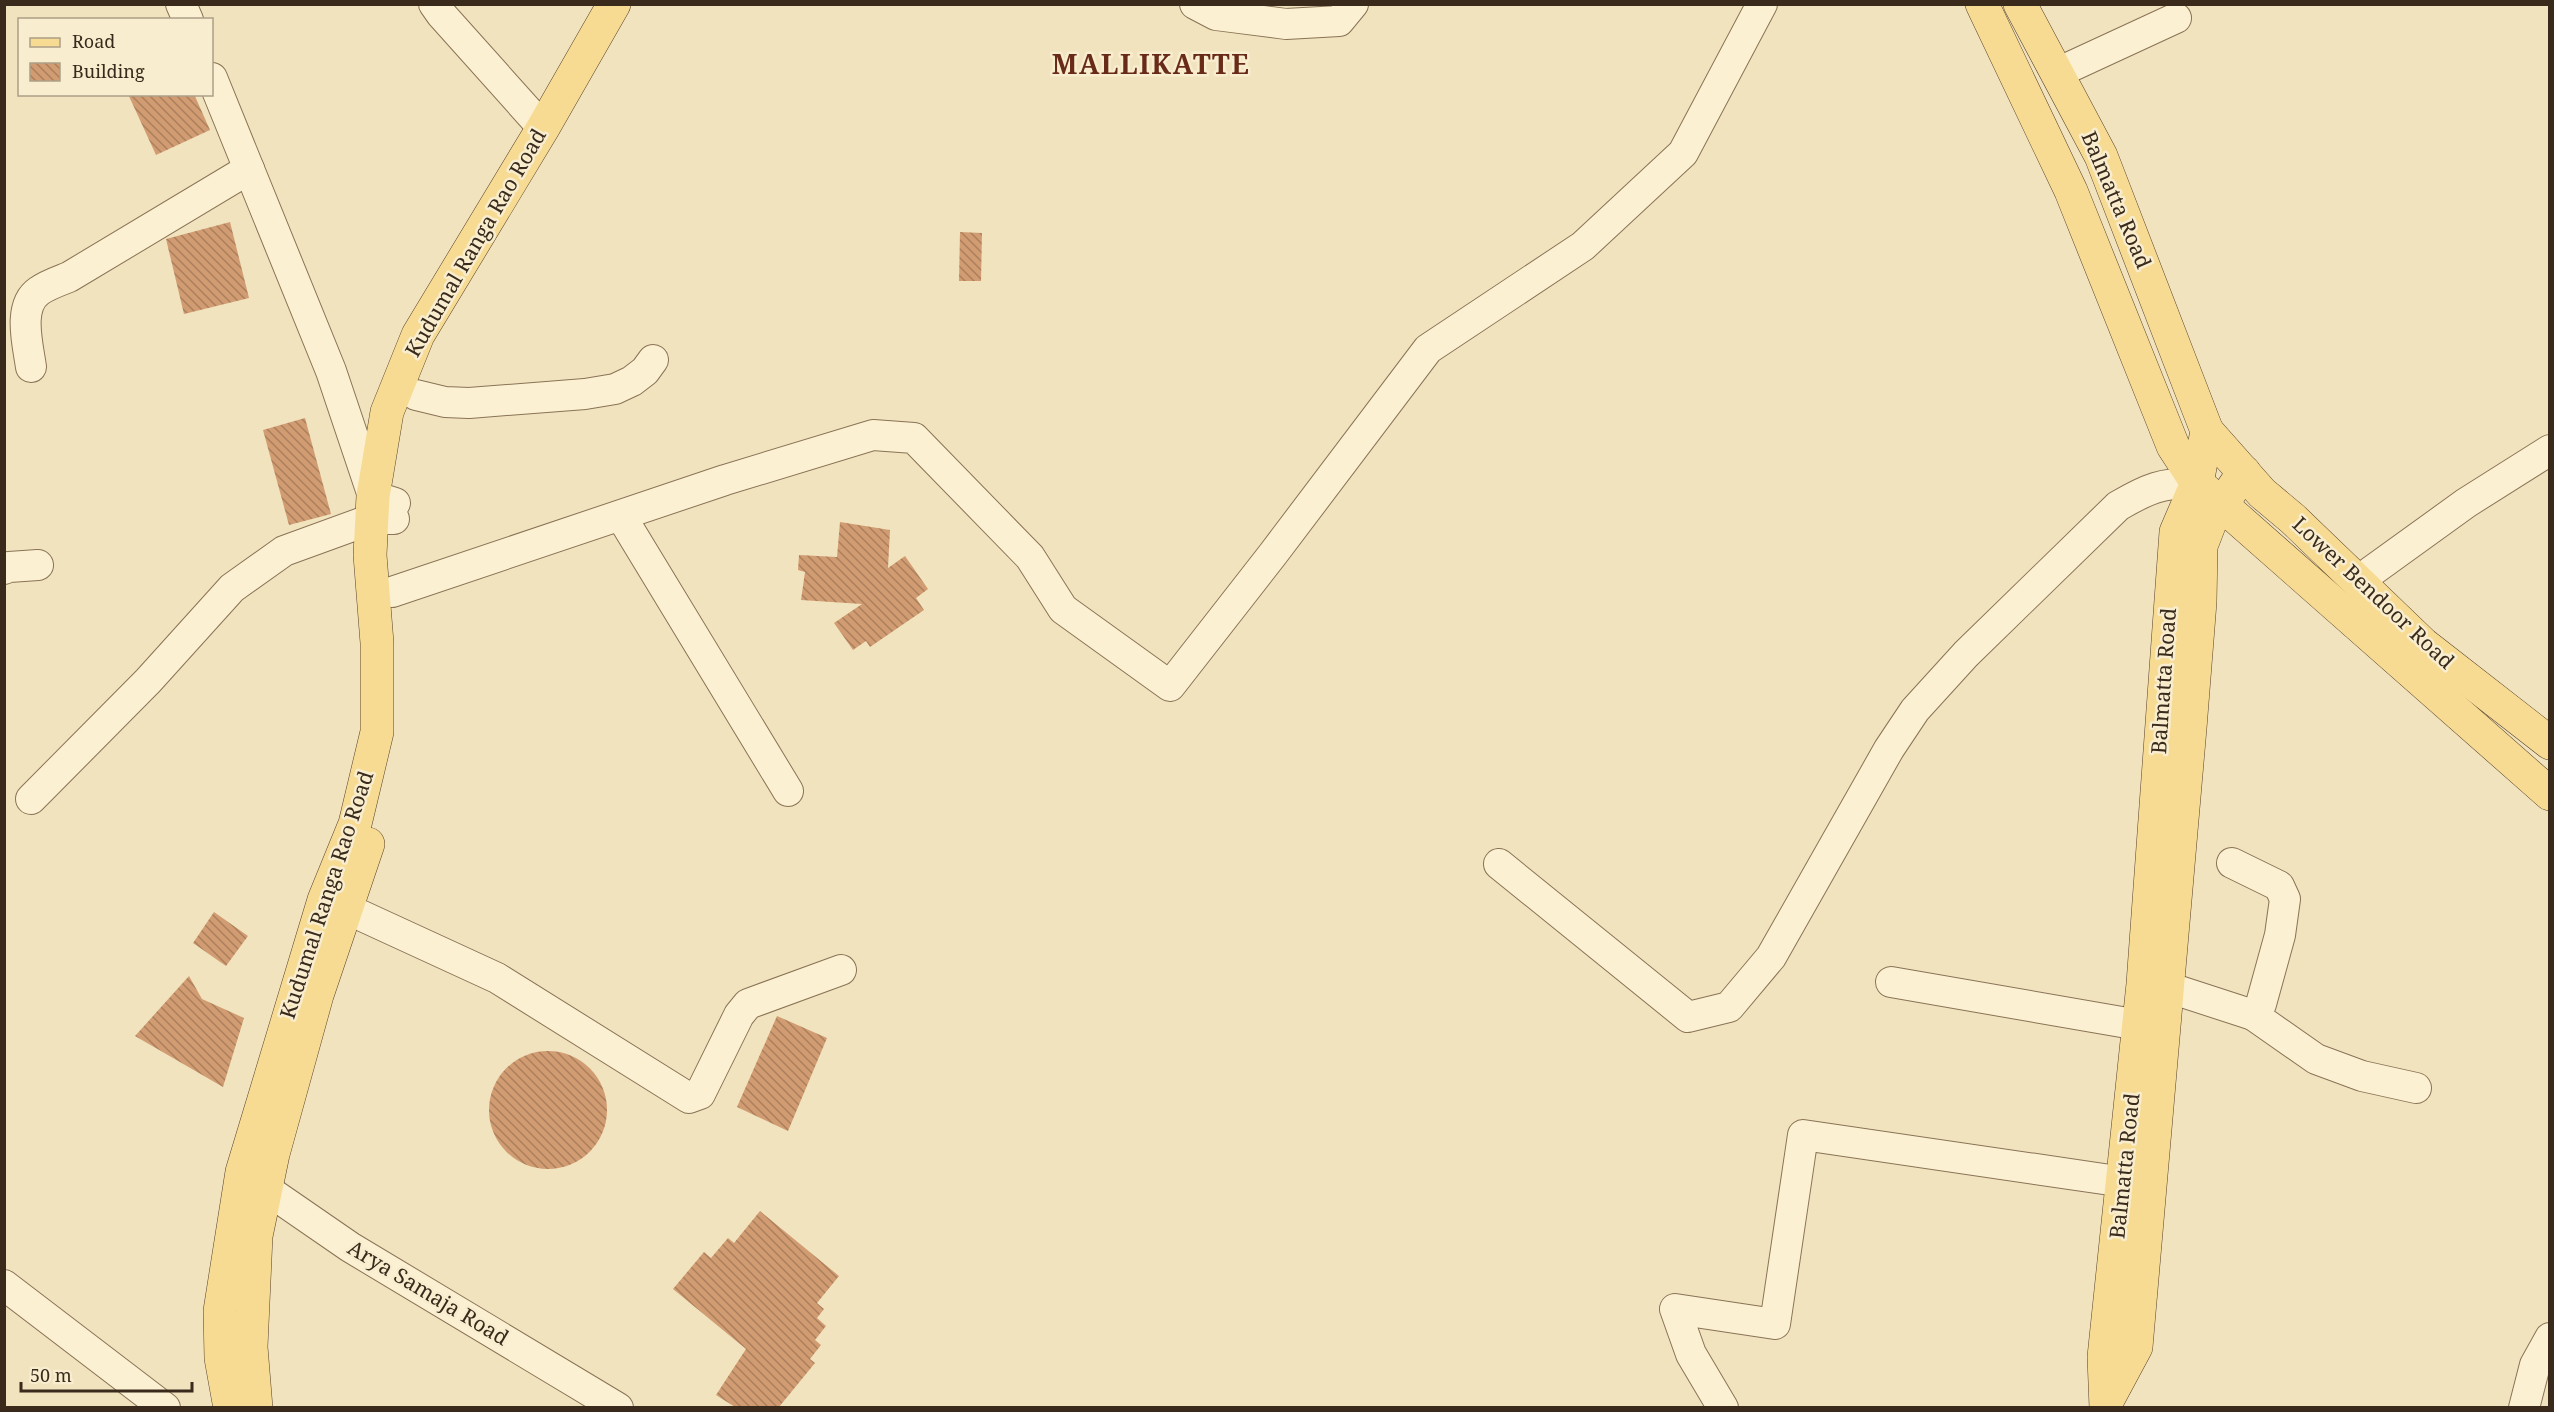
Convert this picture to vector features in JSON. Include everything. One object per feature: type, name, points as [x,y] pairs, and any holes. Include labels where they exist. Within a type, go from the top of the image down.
[{"type":"main road","name":"Kudumal Ranga Rao Road","points":[[230,1407],[221,1358],[220,1311],[324,900],[355,824],[377,732],[377,643],[370,555],[384,509],[387,412],[418,335],[543,128],[614,4]]},
{"type":"main road","points":[[256,1407],[251,1347],[256,1236],[254,1180],[375,825],[396,748],[400,705],[391,546],[384,509],[408,417],[425,366],[448,321],[509,223],[637,4]]},
{"type":"main road","points":[[1982,4],[2071,191],[2173,446],[2197,483],[2550,794]]},
{"type":"main road","name":"Balmatta Road","points":[[2020,4],[2102,156],[2207,431],[2197,483],[2176,532],[2136,1347],[2106,1404]]},
{"type":"main road","name":"Lower Bendoor Road","points":[[2207,431],[2262,493],[2423,644],[2550,743]]},
{"type":"main road","name":"Balmatta Road","points":[[2106,1404],[2104,1357],[2139,1025],[2155,985],[2200,603],[2201,546],[2211,520],[2244,472]]},
{"type":"street","points":[[434,4],[441,15],[543,128]]},
{"type":"street","points":[[1195,4],[1216,15],[1286,24],[1339,21],[1353,4]]},
{"type":"street","points":[[392,592],[725,480],[873,435],[914,438],[1030,557],[1063,609],[1170,686],[1428,349],[1583,246],[1683,153],[1762,4]]},
{"type":"street","points":[[2057,73],[2176,18]]},
{"type":"street","points":[[31,799],[148,681],[232,588],[284,551],[384,509],[331,371],[213,80]]},
{"type":"street","points":[[31,367],[25,321],[29,304],[37,291],[69,277],[249,169]]},
{"type":"street","points":[[416,395],[445,402],[470,403],[585,394],[615,388],[632,381],[645,371],[653,360]]},
{"type":"street","points":[[2358,581],[2466,503],[2550,450]]},
{"type":"street","points":[[1499,864],[1688,1017],[1729,1007],[1771,957],[1889,749],[1915,710],[1966,654],[2118,506],[2146,489],[2172,482],[2197,483]]},
{"type":"street","points":[[621,516],[788,791]]},
{"type":"street","points":[[4,569],[38,565]]},
{"type":"street","points":[[2232,863],[2279,886],[2285,899],[2280,935],[2261,1004],[2253,1015]]},
{"type":"street","points":[[347,909],[497,978],[689,1098],[700,1094],[743,1008],[757,1000],[842,970]]},
{"type":"street","points":[[1891,982],[2139,1025]]},
{"type":"street","points":[[2155,985],[2253,1015],[2316,1059],[2362,1076],[2416,1088]]},
{"type":"street","points":[[1723,1407],[1691,1354],[1675,1309],[1775,1324],[1803,1135],[2124,1182]]},
{"type":"street","name":"Arya Samaja Road","points":[[254,1180],[350,1247],[618,1407]]},
{"type":"street","points":[[4,1285],[165,1407]]},
{"type":"street","points":[[2524,1407],[2535,1365],[2550,1338]]},
{"type":"building","points":[[129,96],[195,96],[210,130],[156,155]]},
{"type":"building","points":[[230,222],[249,298],[184,314],[166,239]]},
{"type":"building","points":[[960,232],[982,233],[981,281],[959,281]]},
{"type":"building","points":[[305,418],[331,514],[289,525],[263,430]]},
{"type":"building","points":[[840,522],[890,530],[888,568],[905,556],[928,589],[916,598],[924,610],[870,647],[866,641],[853,650],[834,623],[862,604],[801,600],[805,572],[798,570],[799,555],[837,557]]},
{"type":"building","points":[[214,912],[248,936],[226,966],[193,943]]},
{"type":"building","points":[[189,976],[202,999],[244,1018],[223,1087],[135,1036]]},
{"type":"building","points":[[777,1016],[827,1038],[788,1131],[737,1107]]},
{"type":"building","points":[[548,1051],[571,1056],[590,1068],[602,1087],[607,1110],[602,1133],[590,1152],[571,1164],[548,1169],[525,1164],[506,1152],[494,1133],[489,1110],[494,1087],[506,1068],[525,1056]]},
{"type":"building","points":[[760,1211],[839,1276],[817,1303],[824,1309],[817,1318],[826,1326],[815,1340],[821,1345],[810,1359],[815,1363],[779,1407],[735,1407],[716,1395],[746,1349],[673,1289],[704,1252],[711,1258],[728,1238],[734,1243]]},
{"type":"district","name":"MALLIKATTE","points":[[1151,65]]}]
